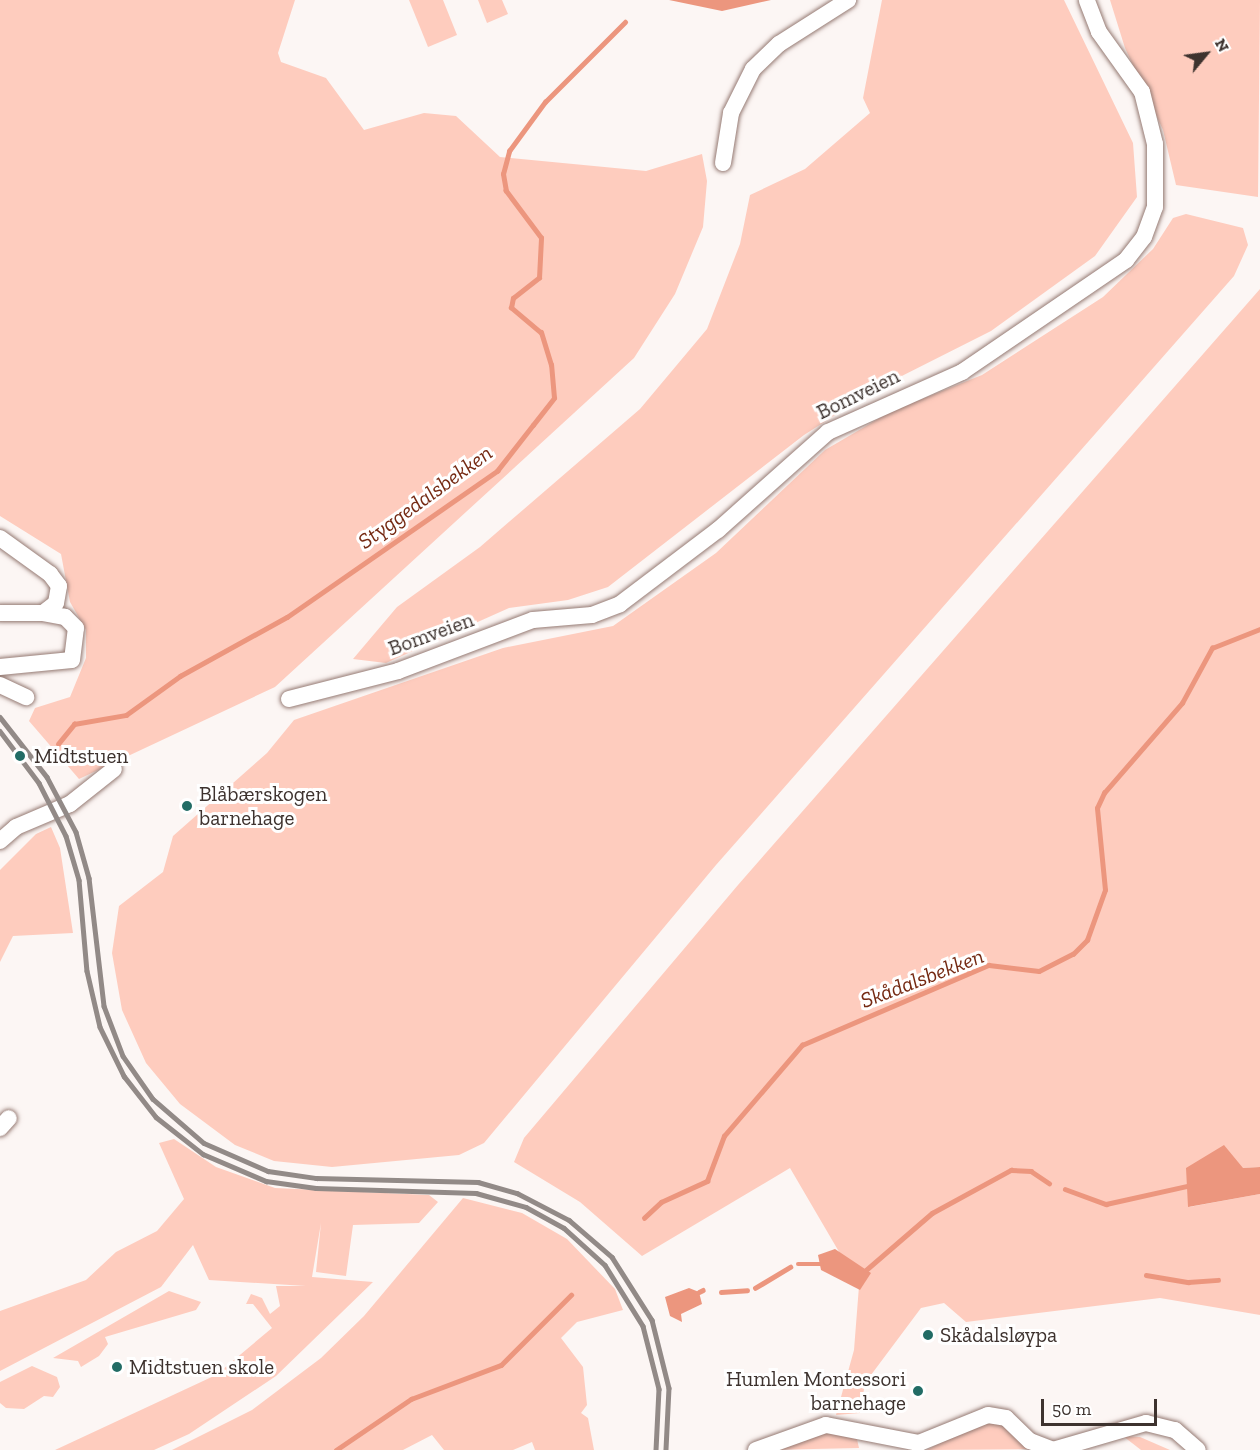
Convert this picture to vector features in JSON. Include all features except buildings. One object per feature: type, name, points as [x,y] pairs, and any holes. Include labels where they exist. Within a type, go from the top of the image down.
[{"type":"street","points":[[723,163],[731,113],[753,69],[794,34],[848,0]]},
{"type":"street","name":"Bomveien","points":[[289,699],[398,670],[533,620],[592,615],[620,604],[718,530],[828,432],[962,372],[1126,260],[1144,237],[1155,207],[1155,144],[1142,92],[1099,32],[1087,0]]},
{"type":"street","points":[[0,538],[50,574],[59,586],[56,603],[43,613]]},
{"type":"street","points":[[0,613],[43,613],[65,617],[76,628],[72,660],[0,667]]},
{"type":"street","points":[[0,685],[26,697]]},
{"type":"street","points":[[0,841],[16,826],[70,804],[114,769]]},
{"type":"street","points":[[756,1450],[818,1427],[847,1426],[919,1443],[994,1415],[1053,1450],[1137,1425],[1159,1424],[1184,1436],[1198,1450]]},
{"type":"shaded area","points":[[0,0],[295,0],[278,53],[281,62],[326,78],[364,130],[424,113],[456,116],[500,157],[646,171],[702,154],[707,181],[703,227],[675,294],[634,358],[275,687],[79,779],[29,721],[35,708],[70,697],[86,658],[86,630],[70,602],[61,554],[0,516]]},
{"type":"shaded area","points":[[409,0],[443,0],[457,35],[428,47]]},
{"type":"shaded area","points":[[478,0],[502,0],[508,14],[487,23]]},
{"type":"shaded area","points":[[669,0],[771,0],[722,11]]},
{"type":"shaded area","points":[[882,0],[1064,0],[1133,143],[1137,197],[1095,256],[991,331],[876,389],[804,435],[608,587],[568,600],[509,608],[386,663],[353,659],[397,607],[480,547],[640,409],[707,329],[740,244],[750,195],[805,169],[870,113],[863,98]]},
{"type":"shaded area","points":[[1110,0],[1260,0],[1258,197],[1176,185],[1163,130],[1125,48]]},
{"type":"shaded area","points":[[1186,214],[1243,228],[1248,245],[1234,276],[716,865],[484,1143],[459,1155],[332,1167],[274,1161],[235,1145],[180,1104],[146,1063],[122,1010],[112,953],[119,906],[163,872],[173,836],[267,753],[294,720],[503,648],[613,626],[716,553],[825,450],[890,412],[982,375],[1103,297],[1153,249],[1173,218]]},
{"type":"shaded area","points":[[1260,289],[1260,1167],[1243,1168],[1189,1207],[1260,1194],[1260,1315],[1160,1298],[966,1322],[944,1303],[921,1308],[865,1383],[860,1413],[836,1415],[854,1350],[859,1286],[790,1168],[642,1256],[580,1202],[514,1162],[524,1138],[738,885]]},
{"type":"shaded area","points":[[51,827],[60,848],[73,933],[13,936],[0,962],[0,870],[36,834]]},
{"type":"shaded area","points":[[174,1139],[216,1167],[275,1188],[429,1195],[438,1202],[419,1223],[353,1225],[346,1276],[316,1272],[321,1223],[312,1277],[373,1282],[276,1376],[189,1434],[154,1450],[55,1450],[216,1375],[272,1328],[253,1304],[246,1304],[251,1294],[262,1298],[270,1314],[280,1306],[276,1286],[306,1286],[209,1280],[193,1245],[161,1287],[0,1371],[0,1311],[86,1280],[116,1252],[157,1231],[184,1199],[159,1143]]},
{"type":"shaded area","points":[[1224,1145],[1243,1168],[1260,1167],[1260,1194],[1188,1207],[1186,1168]]},
{"type":"shaded area","points":[[463,1198],[522,1213],[567,1239],[615,1289],[623,1310],[577,1322],[561,1338],[583,1367],[587,1405],[581,1413],[588,1418],[594,1450],[535,1450],[532,1442],[513,1450],[444,1450],[432,1435],[403,1450],[172,1450],[252,1410],[321,1358],[364,1316]]},
{"type":"shaded area","points":[[835,1249],[871,1273],[860,1290],[821,1270],[818,1255]]},
{"type":"shaded area","points":[[689,1288],[699,1292],[702,1304],[681,1314],[682,1322],[670,1316],[665,1297]]},
{"type":"shaded area","points":[[169,1291],[201,1302],[196,1310],[105,1337],[108,1344],[99,1356],[81,1367],[78,1361],[53,1358]]},
{"type":"shaded area","points":[[32,1366],[57,1377],[60,1387],[53,1397],[44,1396],[24,1409],[6,1408],[0,1403],[0,1382]]},
{"type":"shaded area","points":[[978,1423],[1004,1423],[1032,1449],[927,1450]]},
{"type":"shaded area","points":[[825,1432],[856,1435],[859,1448],[768,1450]]},
{"type":"shaded area","points":[[1123,1436],[1140,1437],[1170,1450],[1141,1450]]},
{"type":"waterway","name":"Styggedalsbekken","points":[[58,744],[74,724],[126,715],[180,676],[287,617],[497,471],[554,398],[551,365],[541,333],[511,308],[513,298],[539,278],[541,238],[506,191],[503,174],[509,151],[545,102],[625,22]]},
{"type":"waterway","name":"Skådalsbekken","points":[[644,1218],[661,1202],[707,1181],[724,1136],[802,1045],[989,965],[1039,971],[1073,954],[1087,940],[1105,890],[1097,808],[1104,793],[1182,703],[1212,648],[1260,629]]},
{"type":"waterway","points":[[866,1270],[932,1213],[1011,1170],[1031,1171],[1049,1183]]},
{"type":"waterway","points":[[1065,1189],[1106,1204],[1187,1186]]},
{"type":"waterway","points":[[798,1264],[822,1264]]},
{"type":"waterway","points":[[755,1288],[790,1267]]},
{"type":"waterway","points":[[1146,1275],[1188,1282],[1218,1280]]},
{"type":"waterway","points":[[699,1292],[703,1290]]},
{"type":"waterway","points":[[721,1292],[747,1290]]},
{"type":"waterway","name":"Skådalsbekken","points":[[336,1450],[411,1399],[501,1365],[571,1295]]},
{"type":"railway","points":[[0,717],[47,777],[76,832],[89,878],[104,1006],[123,1056],[153,1099],[204,1143],[268,1171],[316,1178],[478,1182],[517,1193],[569,1220],[612,1257],[652,1320],[669,1388],[666,1450]]},
{"type":"railway","points":[[0,731],[39,783],[66,836],[79,880],[87,971],[100,1027],[124,1076],[156,1117],[203,1154],[266,1181],[316,1188],[476,1193],[526,1207],[564,1228],[605,1265],[643,1326],[659,1389],[656,1450]]},
{"type":"place","name":"Midtstuen","points":[[20,756]]},
{"type":"place","name":"Blåbærskogen barnehage","points":[[187,806]]},
{"type":"place","name":"Skådalsløypa","points":[[928,1335]]},
{"type":"place","name":"Midtstuen skole","points":[[117,1367]]},
{"type":"place","name":"Humlen Montessori barnehage","points":[[918,1391]]}]
